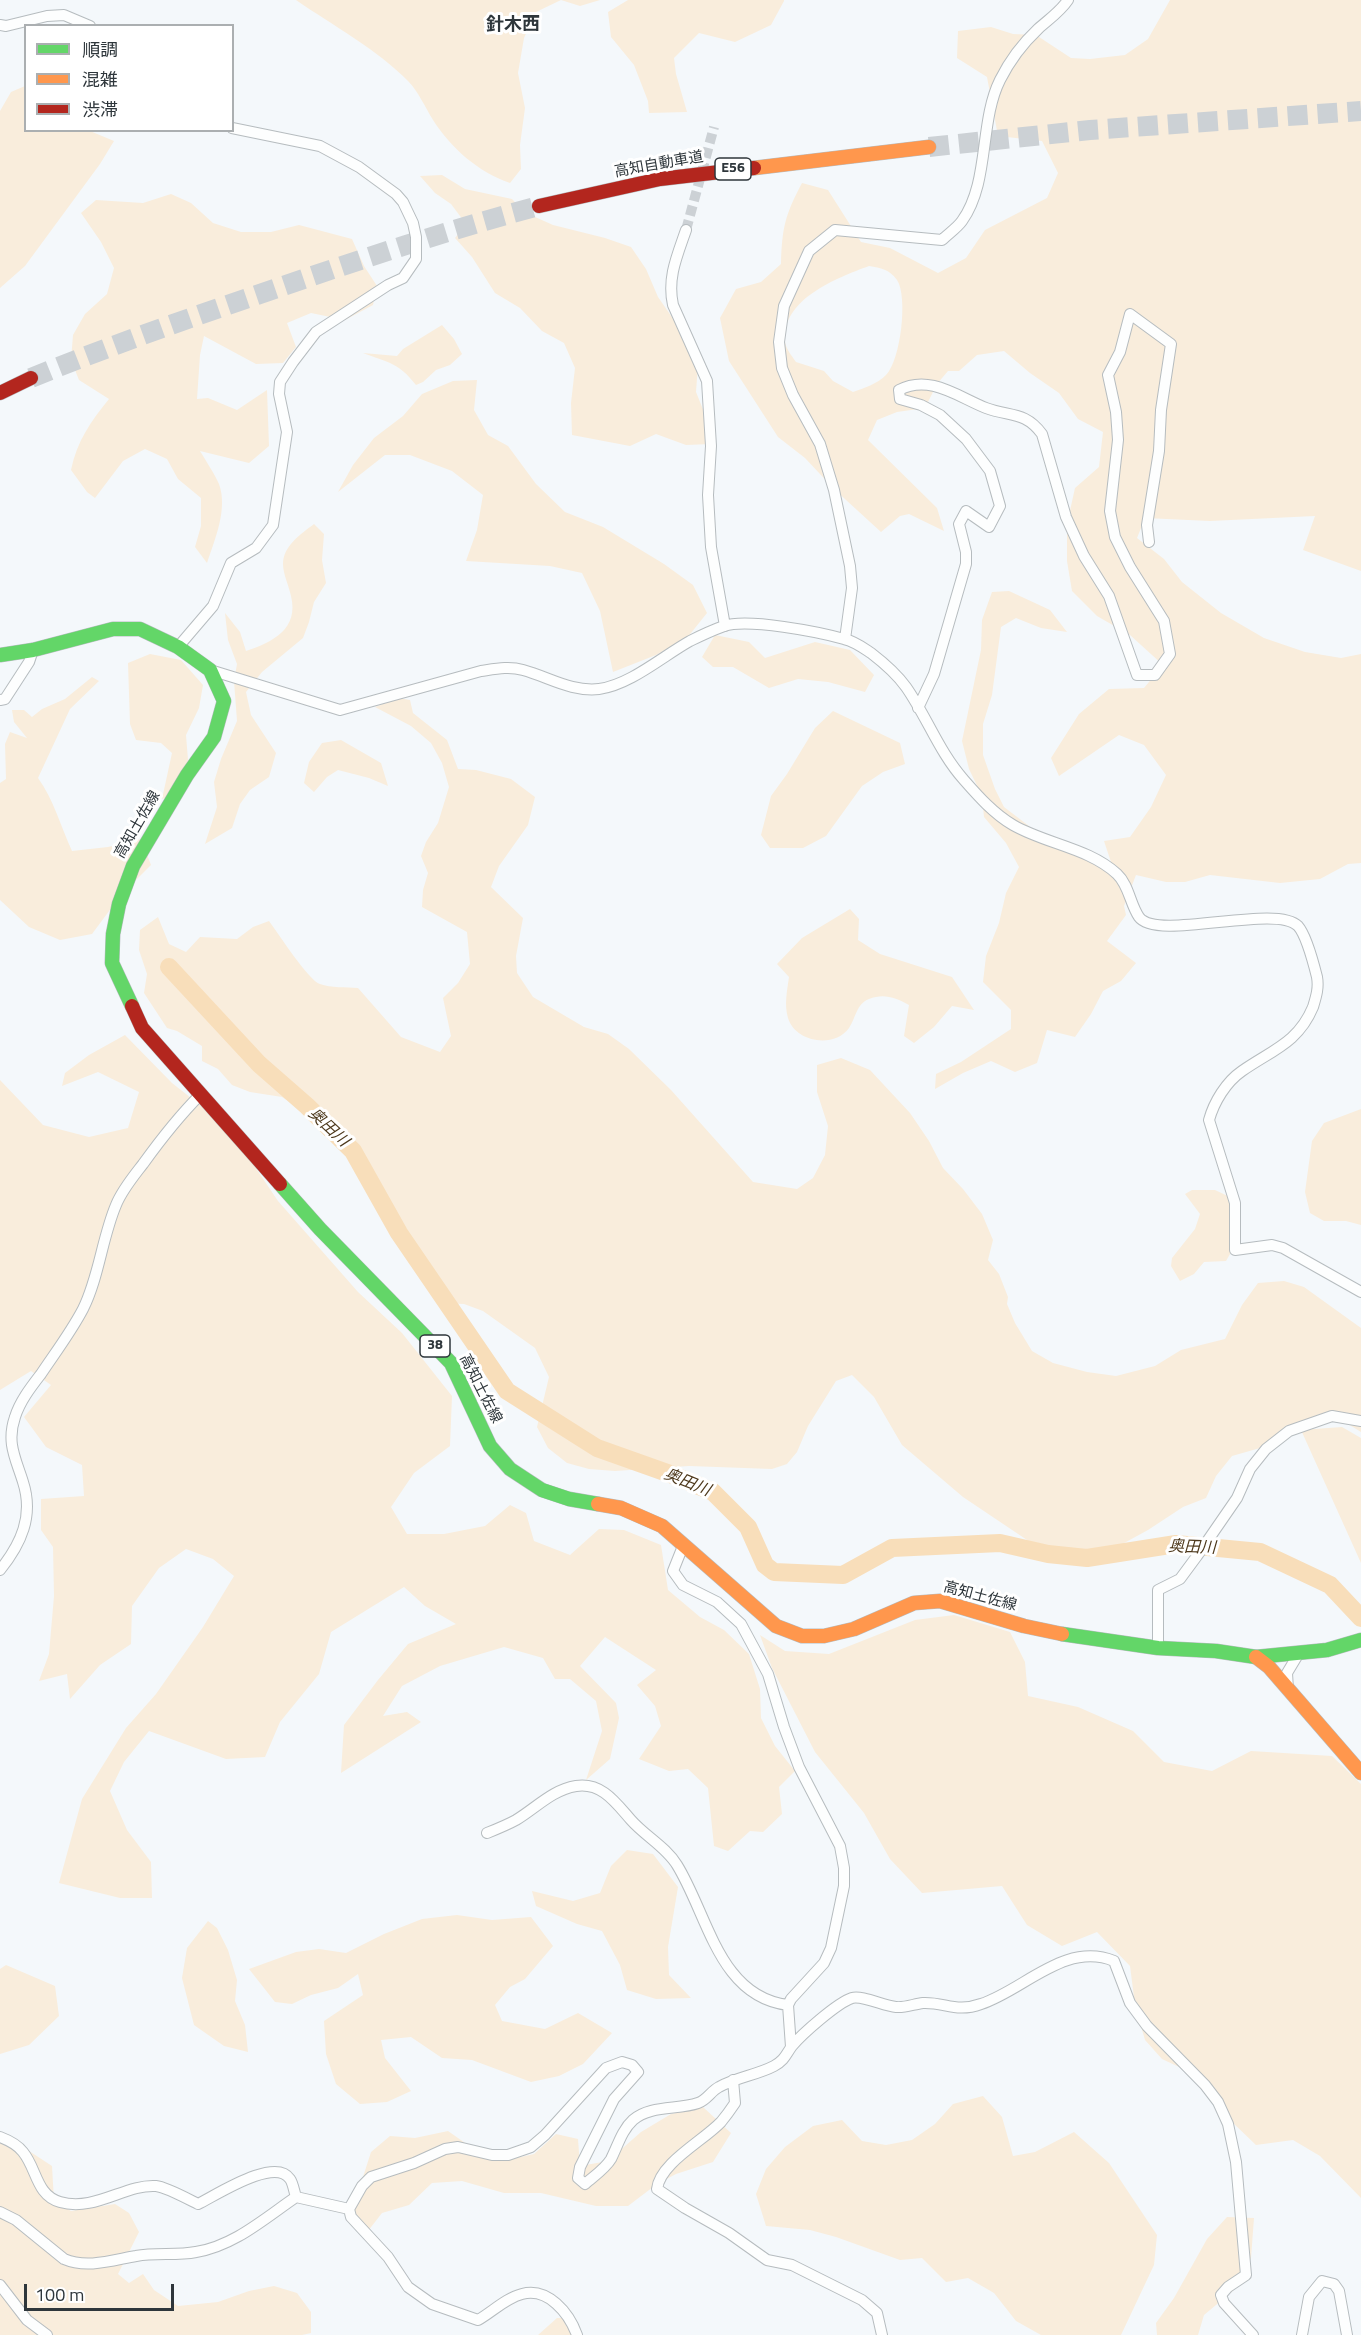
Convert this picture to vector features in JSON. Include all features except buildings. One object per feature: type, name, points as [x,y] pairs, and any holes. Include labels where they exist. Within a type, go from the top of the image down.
[{"type":"main road","name":"高知自動車道","points":[[538,206],[660,179],[929,147]]},
{"type":"main road","points":[[0,393],[32,378]]},
{"type":"main road","name":"高知土佐線","points":[[0,655],[33,650],[113,629],[140,629],[178,647],[210,670],[224,701],[213,737],[187,775],[132,866],[119,904],[113,934],[112,963],[142,1028],[320,1229],[451,1363],[490,1446],[510,1469],[542,1490],[569,1499],[621,1508],[662,1526],[776,1626],[802,1636],[824,1636],[854,1629],[914,1603],[940,1601],[1024,1626],[1089,1639],[1158,1648],[1216,1651],[1256,1657],[1327,1650],[1356,1641]]},
{"type":"main road","points":[[1256,1657],[1269,1667],[1361,1773]]},
{"type":"street","points":[[845,639],[852,588],[850,566],[834,490],[820,444],[793,395],[782,368],[779,342],[784,306],[809,251],[835,230],[942,240],[962,222],[974,197],[992,98],[1000,80],[1014,54],[1040,27],[1058,13],[1068,0]]},
{"type":"street","points":[[0,25],[64,15],[85,24]]},
{"type":"street","points":[[178,647],[213,606],[231,563],[256,548],[273,525],[287,432],[279,394],[280,382],[316,332],[388,285],[403,278],[416,259],[416,237],[404,202],[359,167],[320,146],[234,128]]},
{"type":"street","points":[[686,230],[672,269],[671,297],[707,381],[711,446],[708,495],[711,547],[725,626]]},
{"type":"street","points":[[918,708],[934,674],[966,564],[966,552],[959,524],[966,511],[989,527],[1000,506],[990,471],[966,439],[940,415],[921,405],[900,399],[899,390],[906,386],[944,387],[985,407],[1021,416],[1034,423],[1042,434],[1066,518],[1084,556],[1109,596],[1137,675],[1155,675],[1170,654],[1164,621],[1130,567],[1115,537],[1110,511],[1118,440],[1116,412],[1108,375],[1120,352],[1130,314],[1147,324],[1171,344],[1161,410],[1159,451],[1147,525],[1149,542]]},
{"type":"street","points":[[210,670],[340,710],[481,671],[504,668],[521,669],[564,686],[584,690],[603,688],[622,681],[692,640],[725,626],[776,627],[845,639],[858,644],[886,665],[905,686],[942,749],[963,779],[987,805],[1013,825],[1105,864],[1121,877],[1139,917],[1146,924],[1170,927],[1205,922],[1286,918],[1298,926],[1304,937],[1317,979],[1317,995],[1308,1019],[1292,1039],[1272,1054],[1240,1072],[1213,1107],[1209,1120],[1235,1203],[1236,1250],[1272,1245],[1283,1248],[1361,1292]]},
{"type":"street","points":[[0,700],[5,699],[16,683],[29,662],[33,650]]},
{"type":"street","points":[[0,1570],[20,1542],[27,1518],[28,1505],[24,1483],[13,1458],[14,1418],[24,1398],[83,1308],[99,1265],[115,1206],[174,1121],[201,1094]]},
{"type":"street","points":[[1158,1648],[1158,1590],[1180,1579],[1237,1498],[1250,1469],[1266,1449],[1289,1431],[1332,1416],[1361,1421]]},
{"type":"street","points":[[577,2335],[563,2310],[554,2301],[541,2294],[524,2293],[514,2297],[478,2320],[432,2304],[408,2287],[388,2257],[351,2217],[349,2209],[362,2186],[371,2177],[414,2163],[445,2149],[458,2147],[492,2155],[508,2155],[531,2147],[545,2135],[606,2068],[622,2062],[633,2065],[638,2072],[614,2099],[603,2117],[580,2167],[578,2178],[585,2184],[610,2160],[620,2137],[634,2119],[645,2112],[682,2108],[702,2102],[716,2088],[733,2080],[762,2073],[787,2058],[791,2047],[788,2005],[824,1963],[831,1948],[844,1886],[843,1857],[840,1846],[790,1746],[768,1674],[741,1624],[717,1602],[683,1585],[673,1571],[682,1545]]},
{"type":"street","points":[[1288,1689],[1287,1673],[1299,1653]]},
{"type":"street","points":[[487,1833],[517,1820],[561,1791],[578,1786],[596,1787],[610,1796],[636,1826],[676,1863],[724,1960],[743,1987],[758,1997],[788,2005]]},
{"type":"street","points":[[791,2047],[837,2005],[854,1997],[898,2008],[924,2003],[956,2009],[971,2008],[990,2001],[1058,1964],[1079,1957],[1104,1957],[1114,1961],[1130,2003],[1147,2026],[1205,2085],[1218,2102],[1228,2124],[1236,2162],[1246,2275],[1228,2287],[1221,2295],[1224,2303],[1253,2335]]},
{"type":"street","points":[[733,2080],[735,2103],[721,2122],[669,2166],[658,2181],[657,2189],[729,2233],[767,2260],[792,2265],[862,2300],[877,2313],[882,2335]]},
{"type":"street","points":[[0,2137],[12,2142],[24,2152],[42,2191],[58,2202],[70,2204],[99,2202],[138,2189],[157,2186],[198,2204],[226,2191],[245,2178],[273,2172],[281,2172],[289,2178],[296,2197]]},
{"type":"street","points":[[0,2212],[16,2220],[64,2259],[89,2264],[145,2254],[195,2253],[214,2247],[236,2238],[296,2197],[349,2209]]},
{"type":"street","points":[[1302,2335],[1309,2297],[1322,2281],[1334,2284],[1339,2291],[1347,2335]]},
{"type":"street","points":[[0,2285],[27,2320],[47,2335]]},
{"type":"shaded area","points":[[296,0],[561,0],[536,12],[524,38],[518,73],[525,108],[520,145],[521,169],[510,183],[476,166],[466,158],[440,130],[412,85],[396,70],[369,48]]},
{"type":"shaded area","points":[[561,0],[600,0],[580,6]]},
{"type":"shaded area","points":[[628,0],[784,1],[771,25],[735,42],[699,33],[674,58],[676,74],[687,112],[649,113],[648,101],[634,65],[611,37],[608,12]]},
{"type":"shaded area","points":[[1170,0],[1361,0],[1361,571],[1303,550],[1315,516],[1210,521],[1145,518],[1137,538],[1164,559],[1182,582],[1221,613],[1264,638],[1305,652],[1341,658],[1361,654],[1361,863],[1348,864],[1320,879],[1280,883],[1210,875],[1185,882],[1166,882],[1136,875],[1124,906],[1126,915],[1107,941],[1136,963],[1121,981],[1103,991],[1075,1037],[1047,1030],[1037,1063],[1015,1072],[991,1061],[935,1089],[936,1074],[961,1062],[1011,1029],[1011,1010],[983,982],[986,956],[999,923],[1006,893],[1019,867],[1006,843],[984,817],[982,796],[969,769],[962,741],[981,650],[982,620],[992,592],[1009,591],[1050,610],[1067,632],[1041,628],[1016,618],[1001,627],[992,695],[983,724],[983,755],[1004,807],[1046,839],[1082,848],[1098,867],[1111,862],[1104,841],[1130,837],[1151,807],[1166,775],[1144,745],[1119,735],[1059,776],[1051,758],[1079,714],[1109,689],[1144,688],[1163,665],[1130,635],[1097,616],[1072,591],[1067,561],[1067,524],[1075,488],[1099,467],[1103,432],[1078,419],[1059,393],[1004,351],[977,355],[959,371],[948,371],[937,384],[925,408],[897,412],[877,420],[868,440],[937,508],[944,531],[909,514],[900,516],[881,532],[834,489],[805,458],[778,437],[729,361],[720,318],[736,289],[761,282],[781,264],[786,222],[802,183],[828,190],[861,242],[890,248],[938,273],[966,258],[985,230],[1047,198],[1058,173],[1042,141],[998,136],[987,77],[957,58],[958,31],[991,27],[1013,34],[1036,35],[1071,58],[1090,59],[1125,55],[1148,39]],"holes":[[[869,266],[885,270],[897,280],[902,299],[901,328],[896,356],[886,375],[875,383],[853,392],[833,381],[824,371],[796,362],[785,342],[786,327],[801,302],[814,292]]]},
{"type":"shaded area","points":[[24,86],[24,132],[92,132],[114,141],[100,164],[25,266],[0,288],[0,111],[11,92]]},
{"type":"shaded area","points":[[442,175],[465,189],[512,199],[524,212],[553,225],[631,247],[646,269],[658,297],[683,333],[698,365],[696,392],[706,417],[711,444],[686,445],[656,434],[630,446],[572,435],[571,403],[575,368],[564,343],[542,331],[520,308],[495,293],[472,257],[455,238],[466,224],[451,204],[435,193],[420,176]]},
{"type":"shaded area","points":[[171,194],[191,203],[213,223],[241,232],[271,232],[299,225],[352,239],[364,266],[377,286],[373,305],[345,320],[311,313],[287,323],[296,347],[283,363],[256,364],[204,336],[200,355],[197,399],[208,398],[237,410],[267,390],[269,446],[249,463],[200,451],[219,484],[222,504],[217,534],[207,563],[195,547],[201,526],[201,498],[178,479],[167,459],[145,449],[123,461],[95,498],[87,492],[71,470],[86,432],[109,399],[79,380],[71,360],[73,335],[85,314],[107,294],[114,268],[101,242],[81,213],[96,200],[143,203]]},
{"type":"shaded area","points":[[442,325],[454,339],[462,354],[450,365],[436,370],[416,385],[398,367],[363,353],[397,356],[403,349]]},
{"type":"shaded area","points":[[477,380],[474,410],[488,435],[508,446],[536,484],[565,512],[603,527],[664,564],[693,585],[707,613],[687,638],[656,655],[613,672],[600,611],[582,573],[550,566],[466,561],[477,530],[483,495],[452,471],[410,455],[385,455],[338,492],[353,465],[374,438],[403,416],[422,394],[453,381]]},
{"type":"shaded area","points":[[314,524],[324,534],[322,560],[326,583],[314,602],[303,638],[262,672],[246,692],[251,715],[276,753],[269,777],[250,790],[240,804],[232,828],[205,844],[217,807],[214,782],[237,721],[234,681],[237,664],[228,640],[225,613],[240,632],[246,651],[266,643],[282,632],[291,617],[292,607],[283,568],[284,558],[289,546]]},
{"type":"shaded area","points":[[715,635],[749,642],[765,658],[815,642],[850,650],[874,675],[865,692],[828,682],[798,679],[769,688],[733,667],[713,667],[702,657]]},
{"type":"shaded area","points":[[150,654],[181,660],[203,685],[199,708],[186,735],[188,760],[177,793],[162,799],[172,753],[161,743],[136,740],[130,724],[128,663]]},
{"type":"shaded area","points":[[92,677],[99,681],[70,709],[38,778],[72,851],[108,847],[141,839],[151,865],[121,895],[92,934],[60,940],[29,927],[0,900],[0,783],[6,779],[5,744],[10,732],[27,738],[14,722],[12,710],[24,710],[32,717],[42,709],[65,699]]},
{"type":"shaded area","points":[[398,698],[410,700],[413,713],[447,740],[458,769],[476,770],[511,779],[535,797],[528,825],[499,866],[491,887],[523,918],[516,956],[517,973],[533,997],[584,1027],[608,1034],[629,1049],[671,1090],[753,1182],[797,1189],[813,1178],[825,1155],[828,1126],[817,1092],[817,1065],[841,1058],[870,1070],[910,1113],[929,1141],[943,1168],[982,1214],[993,1240],[988,1260],[999,1274],[1015,1323],[1032,1351],[1053,1363],[1087,1372],[1116,1376],[1155,1366],[1181,1350],[1225,1339],[1242,1305],[1258,1283],[1284,1281],[1304,1287],[1361,1328],[1361,1432],[1348,1424],[1324,1415],[1281,1442],[1232,1456],[1216,1476],[1206,1498],[1183,1507],[1148,1530],[1104,1554],[1053,1553],[1030,1542],[963,1497],[902,1445],[874,1397],[852,1375],[836,1381],[808,1426],[797,1452],[787,1464],[772,1469],[689,1466],[615,1471],[589,1469],[567,1463],[548,1448],[537,1427],[549,1377],[535,1348],[483,1311],[464,1304],[440,1303],[422,1269],[392,1222],[367,1167],[336,1133],[282,1097],[250,1092],[232,1085],[218,1069],[202,1061],[202,1046],[177,1031],[167,1028],[144,993],[147,974],[139,950],[140,930],[158,917],[169,944],[186,952],[200,937],[237,939],[253,927],[269,921],[301,966],[315,981],[329,986],[358,988],[401,1037],[440,1052],[451,1036],[443,998],[458,983],[470,964],[467,932],[422,907],[423,890],[428,873],[421,856],[426,842],[438,823],[449,787],[442,763],[431,743],[411,726],[375,707]]},
{"type":"shaded area","points":[[833,711],[900,743],[905,764],[883,772],[862,786],[826,836],[803,848],[770,848],[761,835],[771,796],[815,728]]},
{"type":"shaded area","points":[[341,740],[381,763],[388,786],[369,778],[338,770],[327,777],[314,792],[304,783],[309,762],[322,743]]},
{"type":"shaded area","points":[[850,909],[859,919],[858,940],[880,954],[952,977],[974,1010],[952,1006],[934,1027],[914,1043],[904,1036],[909,1005],[895,998],[880,996],[861,1004],[849,1028],[834,1039],[816,1040],[798,1033],[792,1026],[787,1013],[786,998],[789,977],[777,964],[802,938]]},
{"type":"shaded area","points":[[125,1035],[172,1083],[228,1127],[278,1201],[358,1292],[402,1333],[452,1396],[450,1446],[414,1473],[391,1507],[407,1534],[444,1534],[485,1526],[510,1505],[526,1513],[534,1541],[570,1555],[599,1529],[624,1530],[661,1545],[668,1590],[700,1617],[724,1630],[749,1654],[760,1689],[761,1718],[775,1746],[795,1771],[779,1787],[782,1814],[763,1832],[750,1831],[728,1851],[714,1846],[708,1788],[688,1769],[669,1771],[639,1759],[661,1726],[655,1706],[637,1685],[656,1670],[605,1637],[580,1666],[616,1703],[619,1718],[610,1759],[586,1780],[602,1731],[596,1701],[570,1679],[555,1679],[543,1658],[504,1647],[440,1666],[402,1686],[383,1716],[407,1712],[421,1722],[341,1773],[344,1725],[378,1680],[408,1644],[456,1624],[425,1606],[404,1587],[331,1632],[319,1674],[280,1722],[265,1757],[226,1759],[149,1731],[124,1762],[110,1791],[127,1830],[151,1862],[152,1898],[120,1898],[59,1883],[82,1799],[126,1728],[156,1694],[203,1627],[234,1576],[213,1559],[186,1549],[159,1568],[132,1606],[131,1644],[100,1665],[70,1699],[67,1674],[39,1681],[49,1654],[54,1596],[53,1547],[41,1530],[41,1499],[84,1496],[82,1465],[46,1447],[24,1417],[51,1385],[31,1371],[0,1390],[0,1080],[43,1125],[89,1137],[128,1128],[139,1092],[98,1072],[62,1086],[65,1073],[89,1055]]},
{"type":"shaded area","points":[[1361,1109],[1361,1225],[1346,1221],[1324,1221],[1310,1213],[1305,1192],[1312,1141],[1324,1123]]},
{"type":"shaded area","points":[[1192,1190],[1215,1190],[1234,1199],[1234,1247],[1226,1261],[1204,1262],[1194,1274],[1180,1281],[1171,1266],[1172,1258],[1195,1229],[1200,1214],[1185,1194]]},
{"type":"shaded area","points":[[1342,1427],[1361,1438],[1361,1563],[1301,1430]]},
{"type":"shaded area","points":[[954,1615],[1010,1632],[1025,1662],[1028,1696],[1078,1707],[1133,1731],[1164,1762],[1212,1771],[1251,1751],[1332,1756],[1361,1784],[1361,2198],[1320,2156],[1293,2140],[1256,2145],[1231,2121],[1194,2074],[1162,2059],[1145,2040],[1135,2005],[1130,1966],[1097,1932],[1062,1946],[1027,1925],[1002,1886],[922,1893],[890,1859],[864,1813],[815,1752],[772,1668],[760,1635],[785,1651],[829,1654],[915,1620]]},
{"type":"shaded area","points":[[627,1850],[653,1854],[678,1887],[668,1947],[669,1975],[691,1998],[656,1999],[627,1990],[620,1965],[602,1931],[577,1924],[536,1906],[532,1891],[573,1901],[600,1893],[611,1866]]},
{"type":"shaded area","points":[[457,1915],[492,1920],[531,1917],[553,1946],[525,1979],[510,1987],[495,2005],[502,2021],[545,2029],[578,2013],[612,2033],[583,2064],[559,2076],[531,2082],[472,2060],[442,2058],[411,2037],[381,2040],[385,2058],[411,2091],[387,2102],[360,2104],[336,2084],[326,2054],[324,2021],[363,1995],[358,1974],[338,1988],[311,1995],[292,2004],[275,2002],[249,1969],[296,1952],[319,1949],[346,1953],[384,1934],[422,1919]]},
{"type":"shaded area","points":[[208,1921],[217,1928],[228,1950],[237,1980],[235,2001],[245,2025],[248,2052],[224,2046],[194,2025],[182,1978],[187,1948]]},
{"type":"shaded area","points":[[6,1965],[55,1986],[59,2016],[29,2045],[0,2054],[0,1969]]},
{"type":"shaded area","points":[[983,2096],[1002,2117],[1013,2156],[1035,2152],[1074,2132],[1109,2163],[1157,2235],[1154,2265],[1121,2335],[1041,2335],[1016,2321],[994,2293],[968,2278],[946,2282],[922,2258],[900,2260],[810,2230],[766,2226],[756,2194],[766,2169],[785,2147],[813,2126],[842,2120],[862,2141],[886,2145],[912,2140],[935,2124],[953,2104]]},
{"type":"shaded area","points":[[703,2107],[731,2133],[713,2162],[676,2174],[657,2184],[628,2206],[596,2206],[541,2193],[504,2193],[462,2181],[432,2183],[409,2205],[382,2213],[368,2231],[352,2215],[351,2197],[363,2177],[371,2152],[390,2136],[415,2138],[448,2131],[468,2145],[503,2161],[534,2154],[556,2134],[578,2139],[580,2166],[608,2161],[641,2132],[671,2114]]},
{"type":"shaded area","points":[[0,2138],[23,2147],[52,2166],[54,2201],[71,2211],[115,2204],[129,2213],[139,2232],[118,2274],[129,2283],[143,2274],[154,2290],[178,2306],[218,2302],[249,2291],[274,2286],[297,2293],[311,2312],[311,2333],[302,2335],[0,2335]]},
{"type":"shaded area","points":[[1227,2217],[1254,2218],[1251,2258],[1234,2290],[1204,2315],[1198,2335],[1157,2335],[1156,2323],[1174,2298],[1207,2239]]},
{"type":"shaded area","points":[[557,2318],[570,2318],[573,2335],[538,2335]]},
{"type":"waterway","name":"奥田川","points":[[169,967],[259,1064],[353,1151],[399,1233],[507,1391],[597,1448],[713,1492],[748,1527],[765,1565],[774,1572],[843,1575],[892,1548],[1000,1543],[1048,1554],[1087,1558],[1176,1544],[1260,1552],[1330,1585],[1361,1618]]},
{"type":"tunnel","points":[[929,147],[1090,130],[1361,111]]},
{"type":"tunnel","points":[[686,230],[714,127]]},
{"type":"tunnel","points":[[31,378],[156,330],[315,275],[539,206]]},
{"type":"traffic: fast","points":[[0,655],[33,650],[113,629],[140,629],[178,647],[210,670],[224,701],[214,737],[187,775],[133,866],[119,904],[113,934],[112,963],[132,1006]]},
{"type":"traffic: fast","points":[[280,1184],[320,1229],[451,1363],[490,1446],[510,1469],[542,1490],[569,1499],[598,1504]]},
{"type":"traffic: fast","points":[[1062,1634],[1158,1648],[1216,1651],[1256,1657],[1327,1650],[1361,1640]]},
{"type":"traffic: slow","points":[[754,168],[929,147]]},
{"type":"traffic: slow","points":[[598,1504],[621,1508],[662,1526],[776,1626],[802,1636],[824,1636],[854,1629],[914,1603],[940,1601],[1024,1626],[1062,1634]]},
{"type":"traffic: slow","points":[[1256,1657],[1269,1667],[1361,1773]]},
{"type":"traffic: jam","points":[[539,206],[660,179],[754,168]]},
{"type":"traffic: jam","points":[[0,393],[31,378]]},
{"type":"traffic: jam","points":[[132,1006],[142,1028],[280,1184]]},
{"type":"district","name":"針木西","points":[[513,26]]}]
